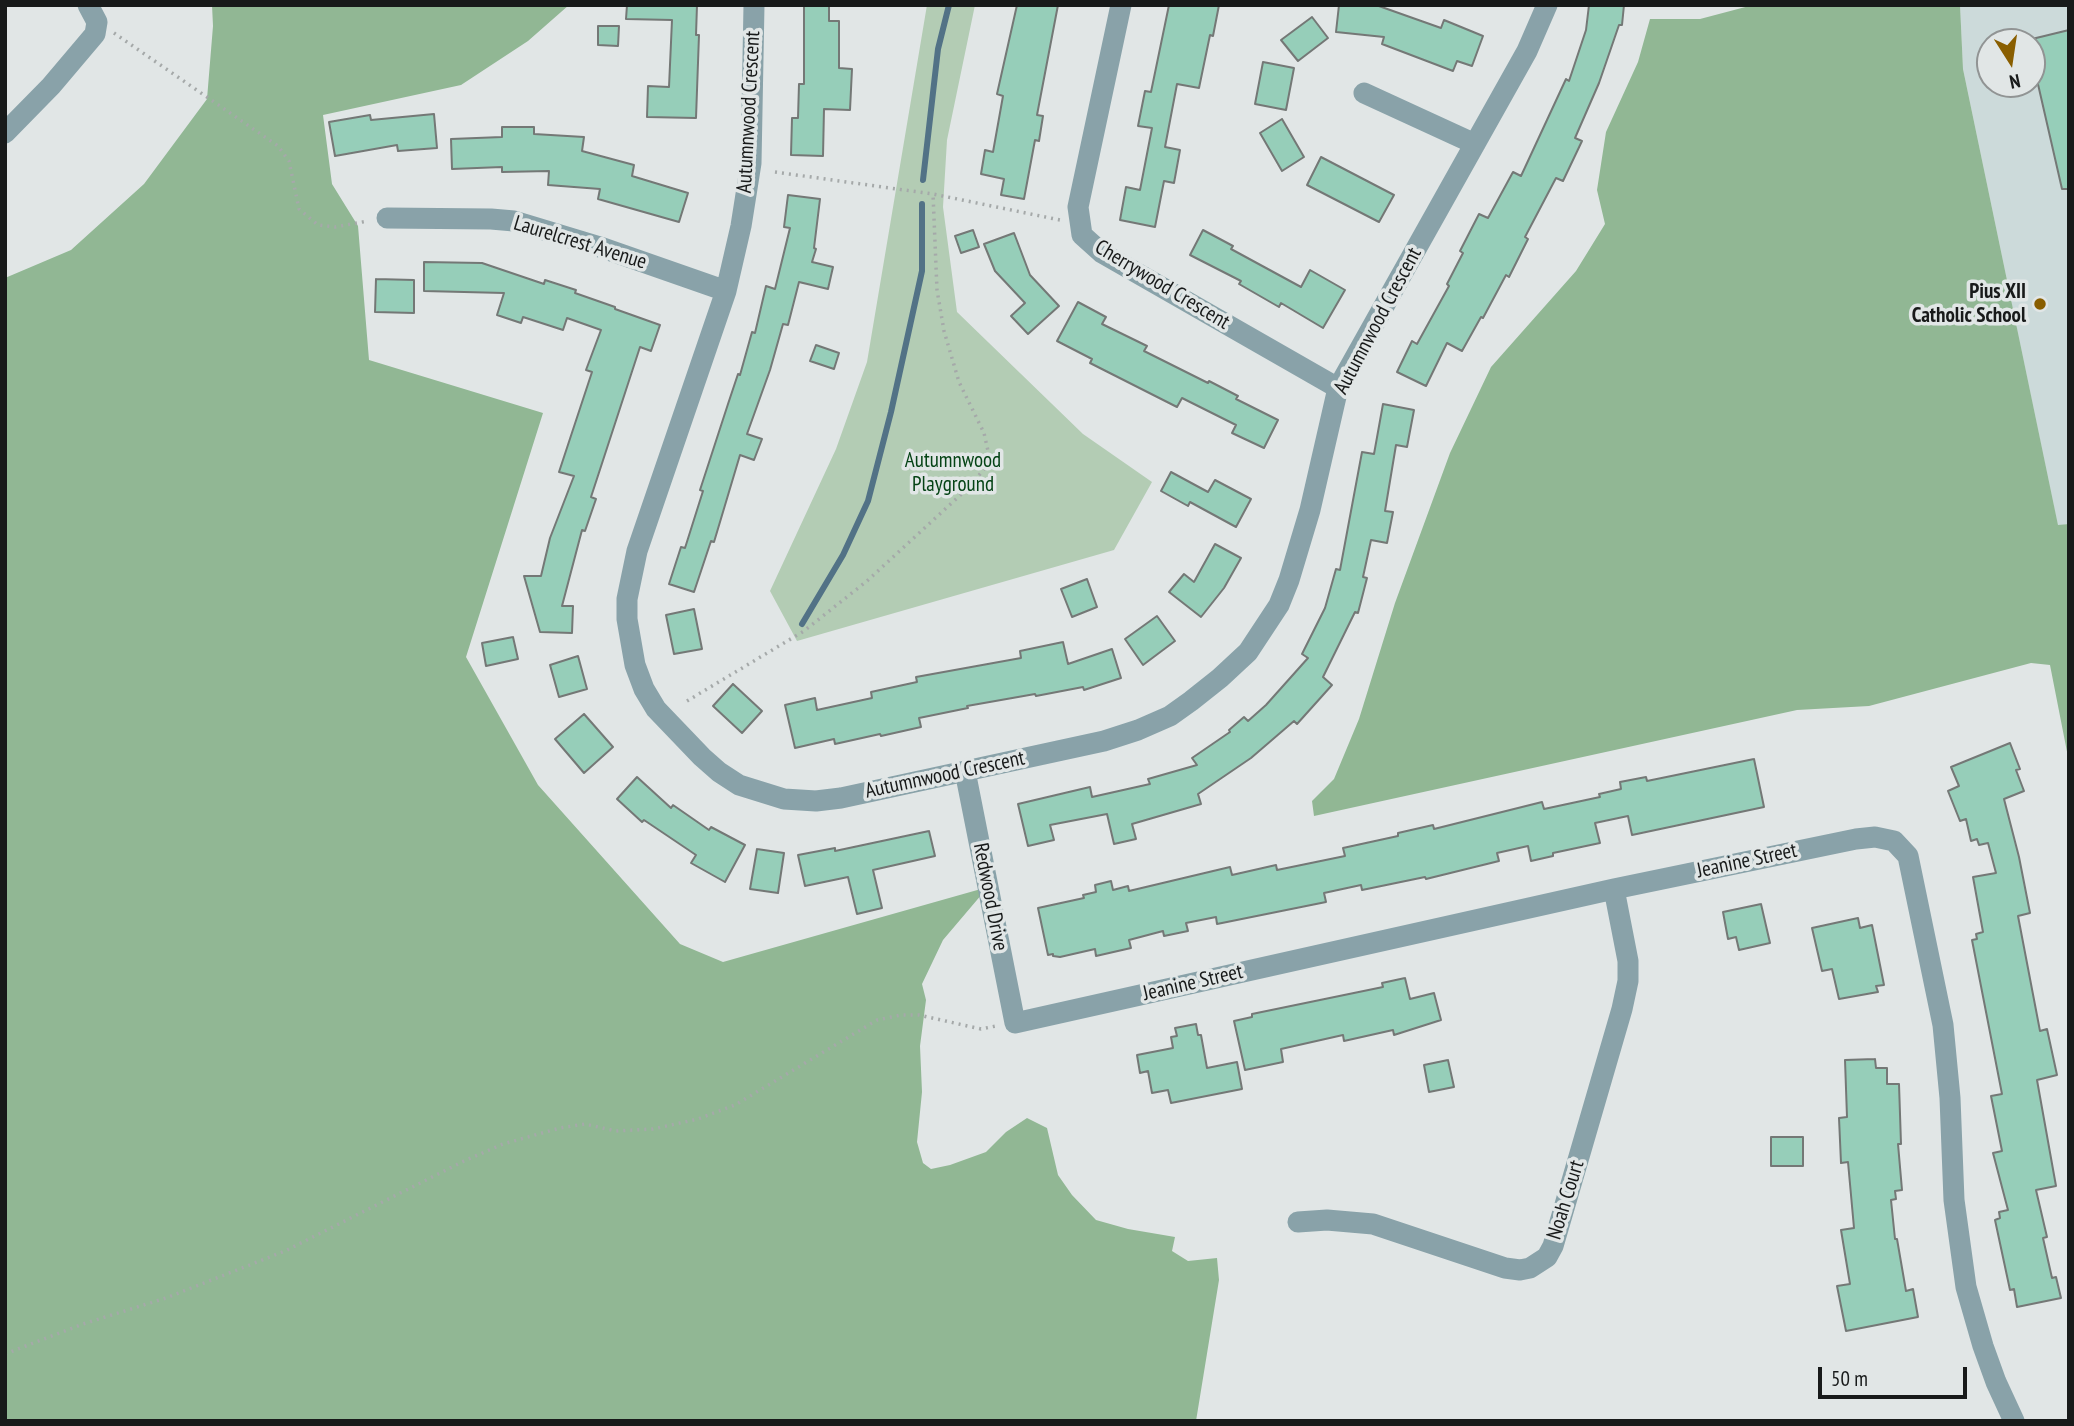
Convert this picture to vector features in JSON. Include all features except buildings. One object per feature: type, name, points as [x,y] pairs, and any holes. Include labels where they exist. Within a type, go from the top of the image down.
[{"type":"street","name":"Autumnwood Crescent","points":[[754,5],[751,163],[741,226],[726,291],[630,577],[626,598],[629,639],[644,689],[656,709],[719,772],[739,785],[763,794],[784,799],[816,801],[841,798],[1104,741],[1138,730],[1170,716],[1220,678],[1248,652],[1279,605],[1289,580],[1310,510],[1338,388],[1527,51],[1547,5]]},
{"type":"street","name":"Cherrywood Crescent","points":[[1121,5],[1078,207],[1082,235],[1102,253],[1338,388]]},
{"type":"street","points":[[5,133],[91,40],[95,34],[93,14]]},
{"type":"street","points":[[1364,93],[1475,144]]},
{"type":"street","name":"Laurelcrest Avenue","points":[[387,218],[514,221],[600,247],[726,291]]},
{"type":"street","name":"Redwood Drive","points":[[965,771],[1016,1023]]},
{"type":"street","name":"Jeanine Street","points":[[1016,1023],[1614,889],[1856,838],[1875,837],[1894,841],[1908,856],[1943,1025],[1950,1098],[1954,1200],[1966,1287],[1983,1346],[2014,1421]]},
{"type":"street","name":"Noah Court","points":[[1298,1222],[1327,1220],[1373,1224],[1505,1268],[1530,1268],[1547,1257],[1553,1246],[1628,981],[1628,961],[1614,889]]},
{"type":"path","points":[[93,14],[278,146],[289,161],[299,209],[318,225],[335,227],[387,218]]},
{"type":"path","points":[[775,172],[933,194],[1079,224]]},
{"type":"path","points":[[687,701],[804,631],[867,582],[968,488],[985,468],[988,451],[984,433],[960,382],[944,331],[937,290],[933,194]]},
{"type":"path","points":[[5,1354],[83,1324],[166,1298],[285,1251],[503,1144],[585,1124],[615,1131],[653,1129],[698,1119],[735,1105],[877,1020],[901,1015],[919,1015],[981,1029],[1016,1023]]},
{"type":"shaded area","name":"Pius XII Catholic School","points":[[1960,5],[2069,5],[2069,524],[2058,526],[1963,69]]},
{"type":"green space","points":[[212,5],[569,5],[528,41],[461,85],[323,115],[332,184],[358,226],[369,360],[543,413],[466,657],[538,785],[680,944],[723,962],[988,887],[943,940],[922,984],[926,1000],[920,1046],[922,1092],[917,1142],[923,1163],[931,1169],[986,1152],[1006,1132],[1027,1118],[1047,1128],[1058,1175],[1072,1195],[1096,1220],[1175,1237],[1172,1251],[1188,1261],[1217,1258],[1219,1280],[1196,1421],[5,1421],[5,278],[71,250],[144,184],[207,99],[213,26]]},
{"type":"green space","name":"Autumnwood Playground","points":[[927,5],[975,5],[947,140],[943,207],[957,312],[1083,434],[1152,482],[1114,550],[797,641],[770,591],[836,449],[867,362]]},
{"type":"green space","points":[[1753,5],[1960,5],[1963,69],[2058,525],[2069,524],[2069,762],[2050,665],[2031,663],[1869,706],[1797,710],[1314,816],[1312,801],[1334,779],[1359,719],[1395,603],[1450,453],[1491,367],[1576,271],[1605,224],[1597,190],[1606,132],[1638,62],[1650,19],[1700,19]]},
{"type":"waterway","points":[[923,180],[938,49],[949,5]]},
{"type":"waterway","points":[[802,624],[843,555],[868,501],[922,271],[922,204]]},
{"type":"place","name":"Pius XII Catholic School","points":[[2040,304]]}]
